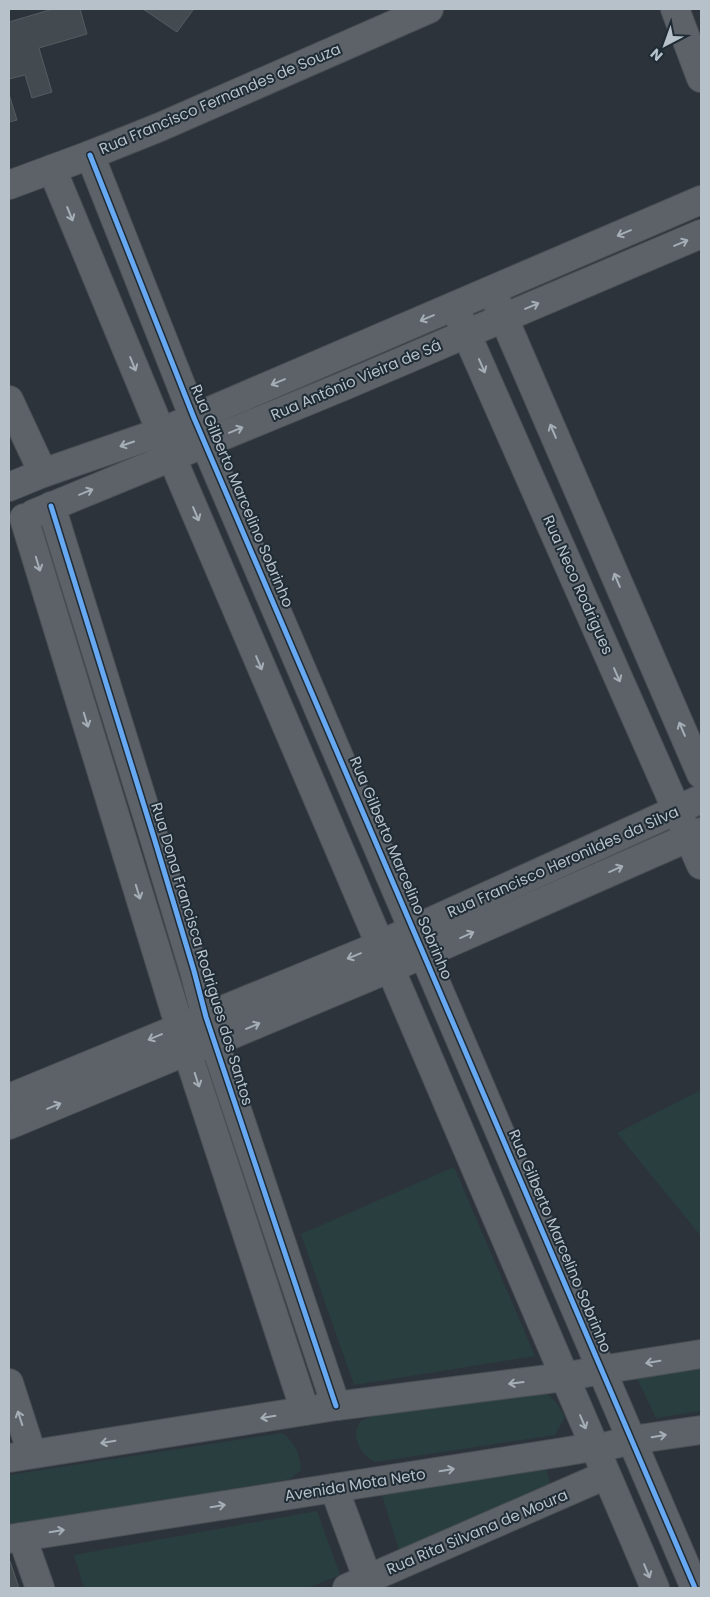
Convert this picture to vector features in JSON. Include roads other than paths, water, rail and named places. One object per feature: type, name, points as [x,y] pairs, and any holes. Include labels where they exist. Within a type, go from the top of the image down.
[{"type":"street","name":"Rua Francisco Fernandes de Souza","points":[[9,184],[160,127],[429,9]]},
{"type":"street","points":[[675,9],[701,78]]},
{"type":"street","name":"Rua Gilberto Marcelino Sobrinho","points":[[90,155],[194,418],[695,1588]]},
{"type":"street","points":[[52,169],[171,457],[654,1588]]},
{"type":"street","name":"Rua Antônio Vieira de Sá","points":[[9,487],[43,472],[161,432],[701,200]]},
{"type":"street","name":"Rua Antônio Vieira de Sá","points":[[16,521],[701,234]]},
{"type":"street","points":[[492,290],[701,774]]},
{"type":"street","name":"Rua Neco Rodrigues","points":[[454,306],[677,810],[695,834],[701,865]]},
{"type":"street","points":[[9,400],[43,472]]},
{"type":"street","name":"Rua Dona Francisca Rodrigues dos Santos","points":[[51,506],[155,841],[206,1017],[336,1406]]},
{"type":"street","points":[[16,521],[126,852],[183,1039],[306,1411]]},
{"type":"street","points":[[557,538],[592,522]]},
{"type":"street","name":"Rua Francisco Heronildes da Silva","points":[[419,942],[701,799]]},
{"type":"street","name":"Rua Francisco Heronildes da Silva","points":[[9,1098],[183,1039],[214,1042],[419,942],[695,834]]},
{"type":"street","points":[[126,852],[155,841]]},
{"type":"street","name":"Rua Francisco Heronildes da Silva","points":[[9,1125],[183,1039],[206,1017],[385,957]]},
{"type":"street","points":[[9,1383],[20,1456],[336,1406],[564,1377],[701,1354]]},
{"type":"street","name":"Avenida Mota Neto","points":[[15,1538],[586,1448],[595,1449],[632,1440],[701,1430]]},
{"type":"street","name":"Rua Rita Silvana de Moura","points":[[362,1585],[606,1476]]},
{"type":"street","points":[[334,1488],[362,1585]]},
{"type":"street","points":[[15,1538],[40,1588]]}]
